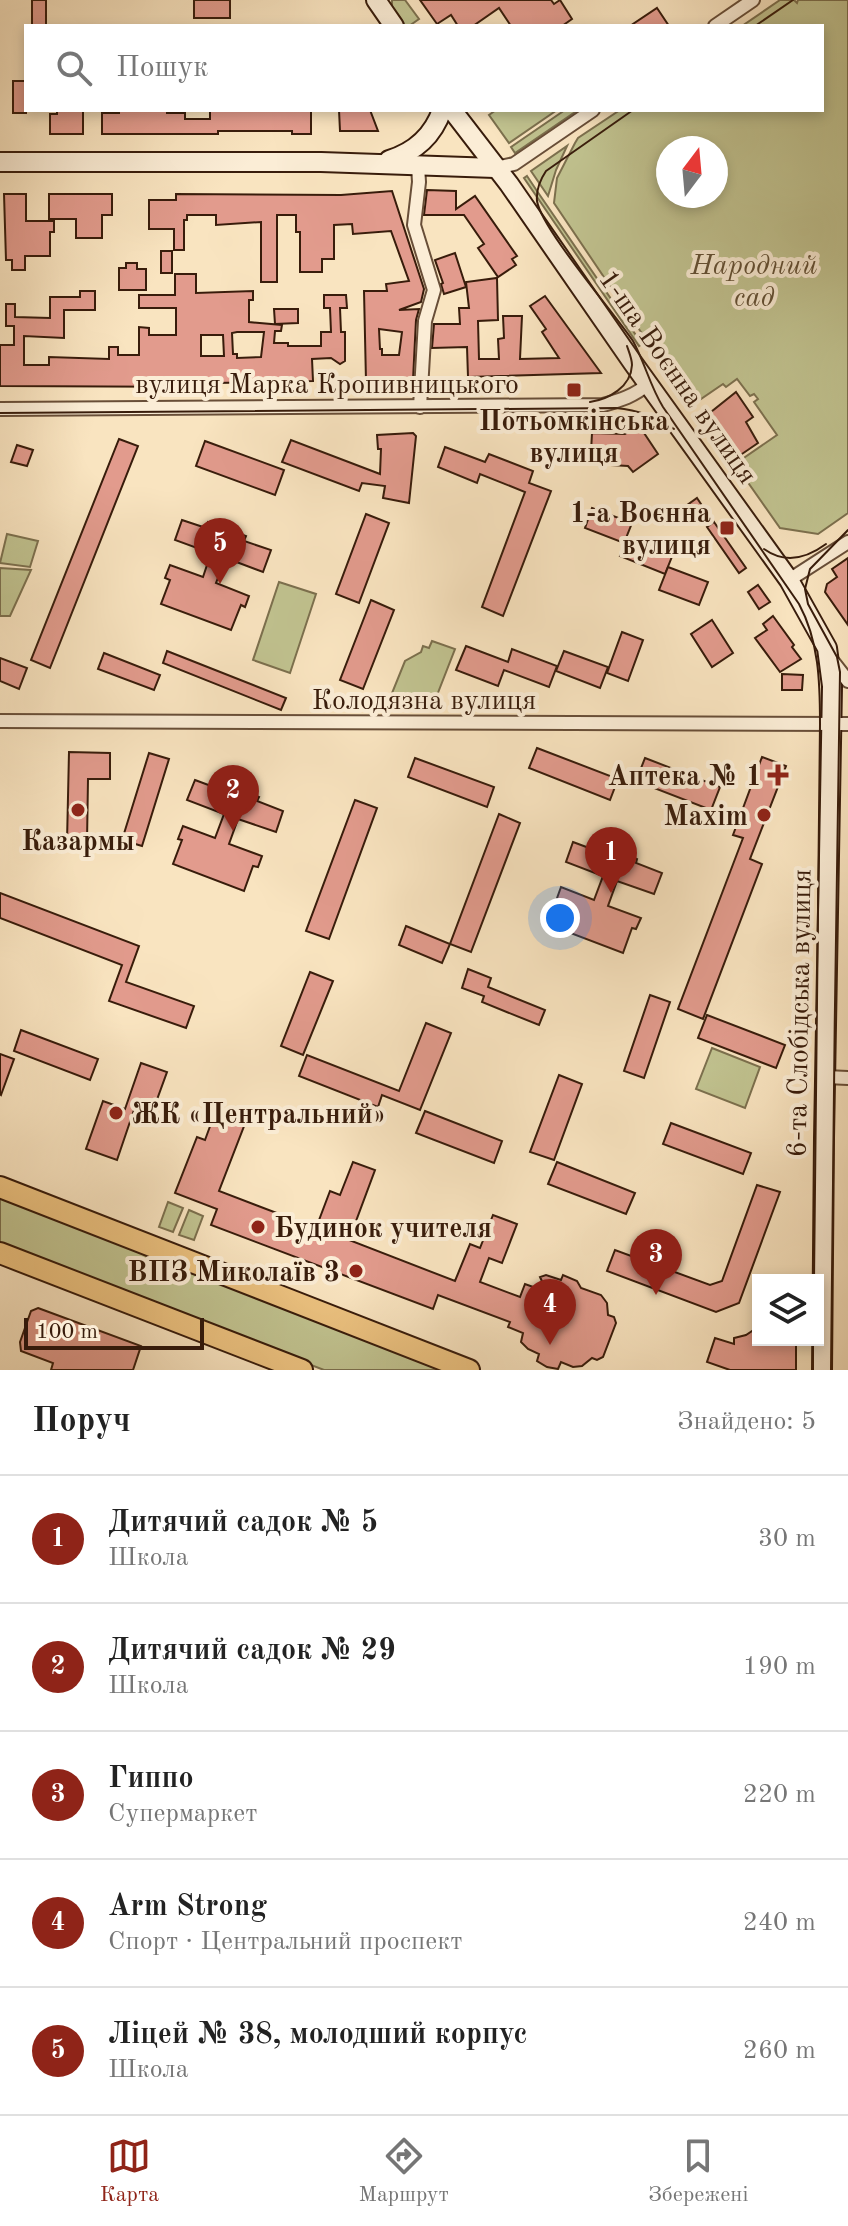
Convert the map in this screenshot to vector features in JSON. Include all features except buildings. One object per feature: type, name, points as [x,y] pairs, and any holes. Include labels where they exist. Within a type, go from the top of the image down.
[{"type":"main road","points":[[0,1187],[469,1370]]},
{"type":"main road","points":[[0,1253],[302,1370]]},
{"type":"street","points":[[376,0],[393,24]]},
{"type":"street","points":[[718,24],[753,0]]},
{"type":"street","points":[[379,163],[403,156],[422,143],[438,122],[441,112]]},
{"type":"street","name":"1-ша Воєнна вулиця","points":[[453,112],[535,220],[789,580],[823,639],[830,658],[848,681]]},
{"type":"street","points":[[0,162],[379,163],[495,168],[514,164],[590,112]]},
{"type":"street","points":[[418,166],[414,225],[434,290],[425,321],[420,407]]},
{"type":"street","name":"вулиця Марка Кропивницького","points":[[0,409],[603,405],[638,393],[648,384]]},
{"type":"street","points":[[789,580],[848,542]]},
{"type":"street","name":"6-та Слобідська вулиця","points":[[822,1370],[823,1147],[839,724],[830,658]]},
{"type":"street","name":"Колодязна вулиця","points":[[0,721],[839,724]]},
{"type":"street","points":[[826,1077],[848,1078]]},
{"type":"green space","points":[[392,0],[405,0],[419,19],[412,24],[400,24],[392,11]]},
{"type":"green space","name":"Народний сад","points":[[780,0],[794,0],[797,3],[798,0],[848,0],[848,513],[818,534],[780,528],[735,464],[777,435],[754,402],[758,399],[754,394],[750,396],[737,379],[726,387],[723,384],[695,403],[652,338],[647,341],[554,203],[557,178],[578,138],[617,112],[824,112],[824,24],[745,24]]},
{"type":"green space","points":[[493,112],[554,112],[509,143],[489,115]]},
{"type":"green space","points":[[562,112],[575,112],[515,153],[511,147]]},
{"type":"green space","points":[[567,146],[556,170],[548,196],[531,171]]},
{"type":"green space","points":[[527,176],[642,344],[639,346],[524,178]]},
{"type":"green space","points":[[7,534],[38,541],[30,567],[0,563]]},
{"type":"green space","points":[[0,568],[31,570],[10,616],[0,616]]},
{"type":"green space","points":[[279,582],[316,594],[290,673],[253,660]]},
{"type":"green space","points":[[432,641],[455,649],[432,708],[398,708],[390,698],[405,661],[421,652],[423,646],[429,648]]},
{"type":"green space","points":[[712,1048],[760,1067],[745,1108],[696,1089]]},
{"type":"green space","points":[[0,1196],[448,1370],[324,1370],[0,1245]]},
{"type":"green space","points":[[168,1202],[183,1208],[173,1232],[159,1227]]},
{"type":"green space","points":[[189,1210],[203,1216],[194,1240],[179,1235]]},
{"type":"tram line","points":[[758,24],[793,0]]},
{"type":"tram line","points":[[630,112],[546,171],[539,185],[537,201],[541,214],[564,250],[633,341],[663,407],[799,604],[811,632],[819,677],[820,724],[814,1274]]},
{"type":"tram line","points":[[590,402],[618,391],[628,380],[632,365],[627,346]]},
{"type":"tram line","points":[[0,413],[616,408],[646,414],[674,429]]},
{"type":"tram line","points":[[831,1370],[840,672],[837,657],[808,604],[805,589],[810,569],[848,530]]},
{"type":"tram line","points":[[764,549],[788,558],[811,553],[826,544]]},
{"type":"tram line","points":[[813,1346],[813,1370]]},
{"type":"place","name":"Потьомкінська вулиця","points":[[574,390]]},
{"type":"place","name":"1-а Воєнна вулиця","points":[[727,528]]},
{"type":"place","name":"Ліцей № 38, молодший корпус","points":[[220,584]]},
{"type":"place","name":"Аптека № 1","points":[[778,775]]},
{"type":"place","name":"Казармы","points":[[78,810]]},
{"type":"place","name":"Maxim","points":[[764,815]]},
{"type":"place","name":"Дитячий садок № 29","points":[[233,831]]},
{"type":"place","name":"Дитячий садок № 5","points":[[611,893]]},
{"type":"place","name":"ЖК «Центральний»","points":[[116,1113]]},
{"type":"place","name":"Будинок учителя","points":[[258,1227]]},
{"type":"place","name":"ВПЗ Миколаїв 3","points":[[356,1271]]},
{"type":"place","name":"Гиппо","points":[[656,1295]]},
{"type":"place","name":"Arm Strong","points":[[550,1345]]}]
